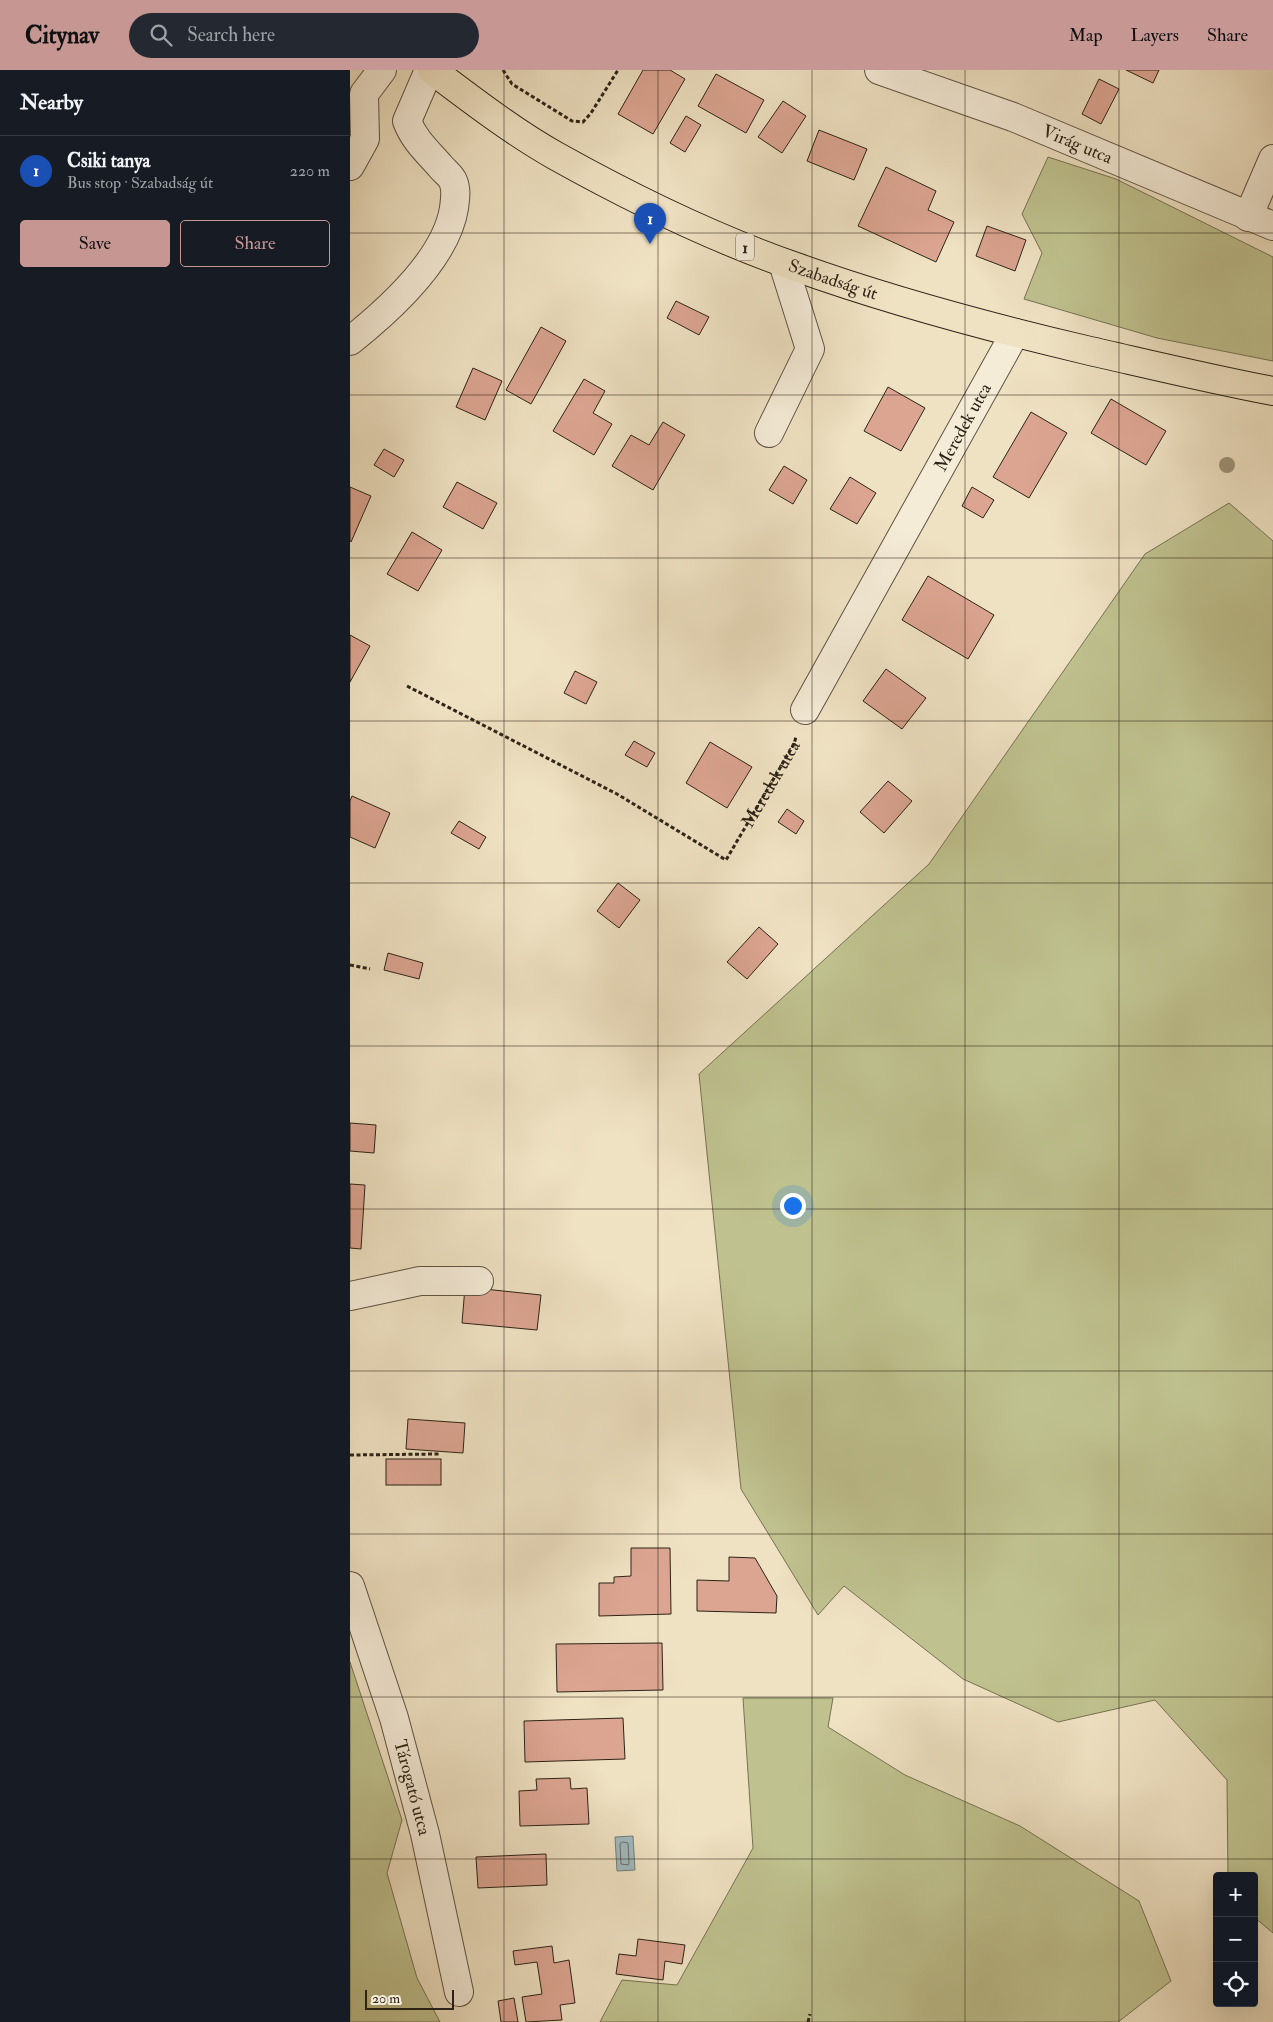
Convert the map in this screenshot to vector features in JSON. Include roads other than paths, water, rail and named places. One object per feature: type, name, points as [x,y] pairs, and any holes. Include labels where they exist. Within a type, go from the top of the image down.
[{"type":"main road","name":"Szabadság út","points":[[432,70],[494,116],[555,155],[668,214],[783,262],[859,289],[1015,333],[1179,372],[1273,391]]},
{"type":"street","points":[[350,166],[365,139],[364,94],[382,70]]},
{"type":"street","points":[[350,341],[415,280],[437,253],[452,220],[456,194],[453,181],[412,134],[407,121],[429,70]]},
{"type":"street","name":"Virág utca","points":[[879,70],[1013,117],[1273,226]]},
{"type":"street","points":[[1248,217],[1273,158]]},
{"type":"street","points":[[769,433],[810,349],[783,262]]},
{"type":"street","name":"Meredek utca","points":[[805,710],[1015,333]]},
{"type":"street","points":[[350,1296],[420,1281],[479,1281]]},
{"type":"street","name":"Tárogató utca","points":[[350,1586],[394,1718],[425,1834],[459,1992]]},
{"type":"water","points":[[633,1836],[635,1870],[617,1871],[615,1837]]},
{"type":"place","name":"Csiki tanya","points":[[650,244]]}]
